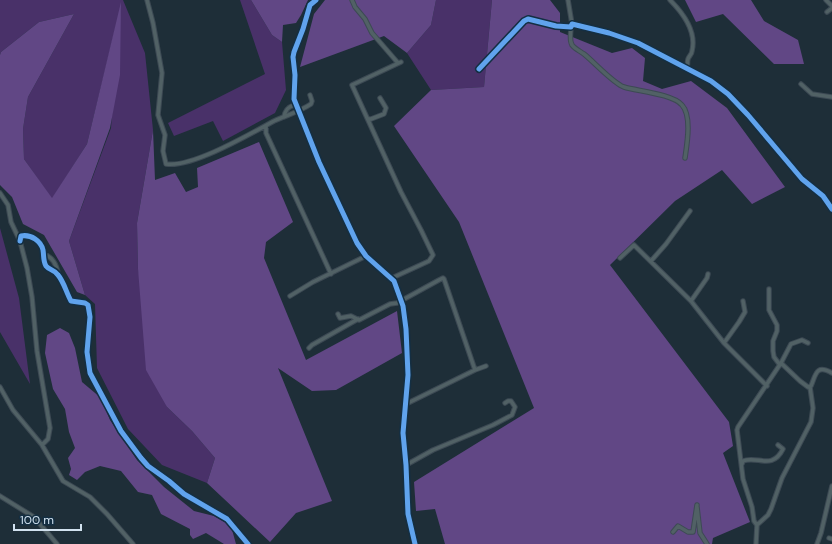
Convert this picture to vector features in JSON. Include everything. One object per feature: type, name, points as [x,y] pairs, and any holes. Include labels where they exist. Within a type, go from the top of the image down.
[{"type":"street","points":[[147,0],[153,23],[162,73],[158,115],[165,135],[163,152],[166,164],[179,164],[229,146],[266,126],[295,113],[298,109],[311,104],[312,101],[310,95]]},
{"type":"street","points":[[316,0],[310,5],[293,57],[295,76],[294,94],[298,109],[319,162],[357,243],[366,256],[392,278],[401,300],[405,320],[408,380],[402,426],[406,465],[408,514],[415,544]]},
{"type":"street","points":[[352,0],[355,7],[365,19],[372,33],[400,62],[352,85],[404,199],[433,255],[429,262],[392,278]]},
{"type":"street","points":[[568,0],[572,26],[571,42],[573,46],[622,87],[641,89],[676,100],[682,105],[688,119],[688,143],[685,158]]},
{"type":"street","points":[[670,0],[683,13],[692,33],[693,45],[692,52],[688,59],[687,69]]},
{"type":"street","points":[[826,0],[832,7],[828,12]]},
{"type":"street","points":[[479,69],[524,21],[528,19],[556,26],[572,26],[622,36],[707,78],[730,96],[758,126],[802,179],[823,196],[832,208]]},
{"type":"street","points":[[801,84],[812,94],[832,97]]},
{"type":"street","points":[[368,119],[371,120],[384,114],[386,108],[380,98]]},
{"type":"street","points":[[284,117],[289,107],[294,105],[298,109]]},
{"type":"street","points":[[266,126],[266,133],[331,274]]},
{"type":"street","points":[[0,193],[8,205],[11,222],[20,241],[29,278],[37,351],[50,428],[48,439],[42,445]]},
{"type":"street","points":[[651,261],[666,244],[690,211]]},
{"type":"street","points":[[20,241],[21,236],[26,235],[35,239],[43,249],[45,264],[48,268],[54,270],[58,275],[71,301],[85,303],[88,305],[90,317],[87,352],[90,373],[121,431],[141,458],[184,494],[227,518],[248,544]]},
{"type":"street","points":[[620,258],[629,248],[634,245],[691,300],[724,343],[766,386]]},
{"type":"street","points":[[43,254],[46,254],[53,261],[58,275]]},
{"type":"street","points":[[290,296],[312,282],[366,256]]},
{"type":"street","points":[[691,300],[707,278],[708,274]]},
{"type":"street","points":[[309,348],[358,319],[364,318],[390,304],[397,303],[443,278],[475,370]]},
{"type":"street","points":[[769,289],[769,310],[777,325],[777,332],[773,341],[774,357],[807,387],[810,387]]},
{"type":"street","points":[[724,343],[745,312],[743,300]]},
{"type":"street","points":[[338,314],[340,318],[351,316],[358,319]]},
{"type":"street","points":[[756,544],[757,525],[754,521],[752,507],[743,479],[737,430],[739,424],[781,364],[791,344],[802,340],[808,342]]},
{"type":"street","points":[[406,404],[486,366]]},
{"type":"street","points":[[757,525],[768,515],[783,474],[811,422],[813,408],[810,387],[815,374],[817,371],[822,369],[832,373]]},
{"type":"street","points":[[0,387],[13,410],[42,445],[63,480],[90,497],[104,510],[133,544]]},
{"type":"street","points":[[406,465],[433,450],[493,425],[512,415],[515,407],[508,401],[505,402]]},
{"type":"street","points":[[742,465],[743,461],[747,459],[762,462],[770,461],[778,456],[784,448],[778,445]]},
{"type":"street","points":[[817,544],[832,486]]},
{"type":"street","points":[[0,496],[34,517],[57,544]]},
{"type":"street","points":[[673,532],[678,526],[688,532],[693,532],[697,504],[700,533],[707,544]]},
{"type":"shaded area","points":[[0,0],[123,0],[145,53],[153,130],[137,223],[138,269],[167,407],[192,431],[215,458],[207,483],[162,465],[128,429],[97,368],[95,304],[85,295],[69,241],[111,128],[121,5],[87,144],[52,199],[24,159],[23,129],[28,97],[74,14],[39,22],[1,52],[0,55]]},
{"type":"shaded area","points":[[240,0],[251,0],[272,35],[282,42],[286,90],[275,113],[223,141],[213,121],[174,136],[168,123],[265,74]]},
{"type":"shaded area","points":[[251,0],[308,0],[296,23],[283,25],[282,42],[272,35]]},
{"type":"shaded area","points":[[325,0],[436,0],[431,25],[407,53],[384,36],[300,67],[314,14]]},
{"type":"shaded area","points":[[436,0],[492,0],[484,87],[431,90],[407,53],[431,25]]},
{"type":"shaded area","points":[[492,0],[550,0],[560,13],[560,32],[612,53],[632,48],[645,58],[643,81],[662,89],[691,81],[727,108],[785,187],[752,204],[722,170],[675,201],[610,265],[729,422],[733,446],[723,453],[750,522],[713,538],[712,544],[445,544],[435,509],[416,511],[414,482],[534,408],[459,222],[394,126],[431,90],[484,87]]},
{"type":"shaded area","points":[[685,0],[751,0],[764,21],[798,40],[804,64],[774,64],[723,14],[696,22]]},
{"type":"shaded area","points":[[121,2],[120,75],[110,128],[69,241],[85,295],[77,292],[44,235],[23,224],[12,197],[0,185],[0,55],[1,52],[39,22],[74,14],[28,97],[23,129],[24,159],[52,198],[87,144]]},
{"type":"shaded area","points":[[153,130],[155,180],[175,173],[186,192],[198,187],[197,168],[259,142],[293,222],[266,242],[264,258],[306,360],[397,311],[402,353],[336,390],[312,391],[278,368],[332,501],[296,513],[270,542],[207,483],[215,458],[192,431],[167,407],[146,370],[138,269],[137,223]]},
{"type":"shaded area","points":[[0,228],[19,298],[30,384],[0,332]]},
{"type":"shaded area","points":[[60,328],[69,333],[75,348],[82,382],[101,398],[110,420],[137,460],[164,487],[194,511],[214,516],[231,526],[236,544],[224,544],[206,533],[193,539],[190,535],[190,529],[161,514],[152,495],[138,492],[121,471],[100,466],[85,472],[77,480],[69,475],[71,469],[68,458],[75,448],[69,432],[65,409],[53,389],[45,353],[47,335]]},
{"type":"cycle path","points":[[316,0],[310,5],[294,52],[294,99],[319,162],[357,243],[366,256],[394,281],[403,306],[406,329],[408,375],[403,433],[408,514],[415,544]]},
{"type":"cycle path","points":[[479,69],[524,21],[528,19],[556,26],[571,27],[572,24],[609,33],[638,43],[711,81],[728,94],[748,115],[802,179],[823,196],[832,209]]},
{"type":"cycle path","points":[[20,241],[21,236],[32,237],[38,241],[43,250],[46,266],[55,272],[60,278],[71,301],[85,303],[88,305],[90,317],[87,352],[90,373],[121,431],[141,458],[148,466],[184,494],[227,519],[248,544]]}]
